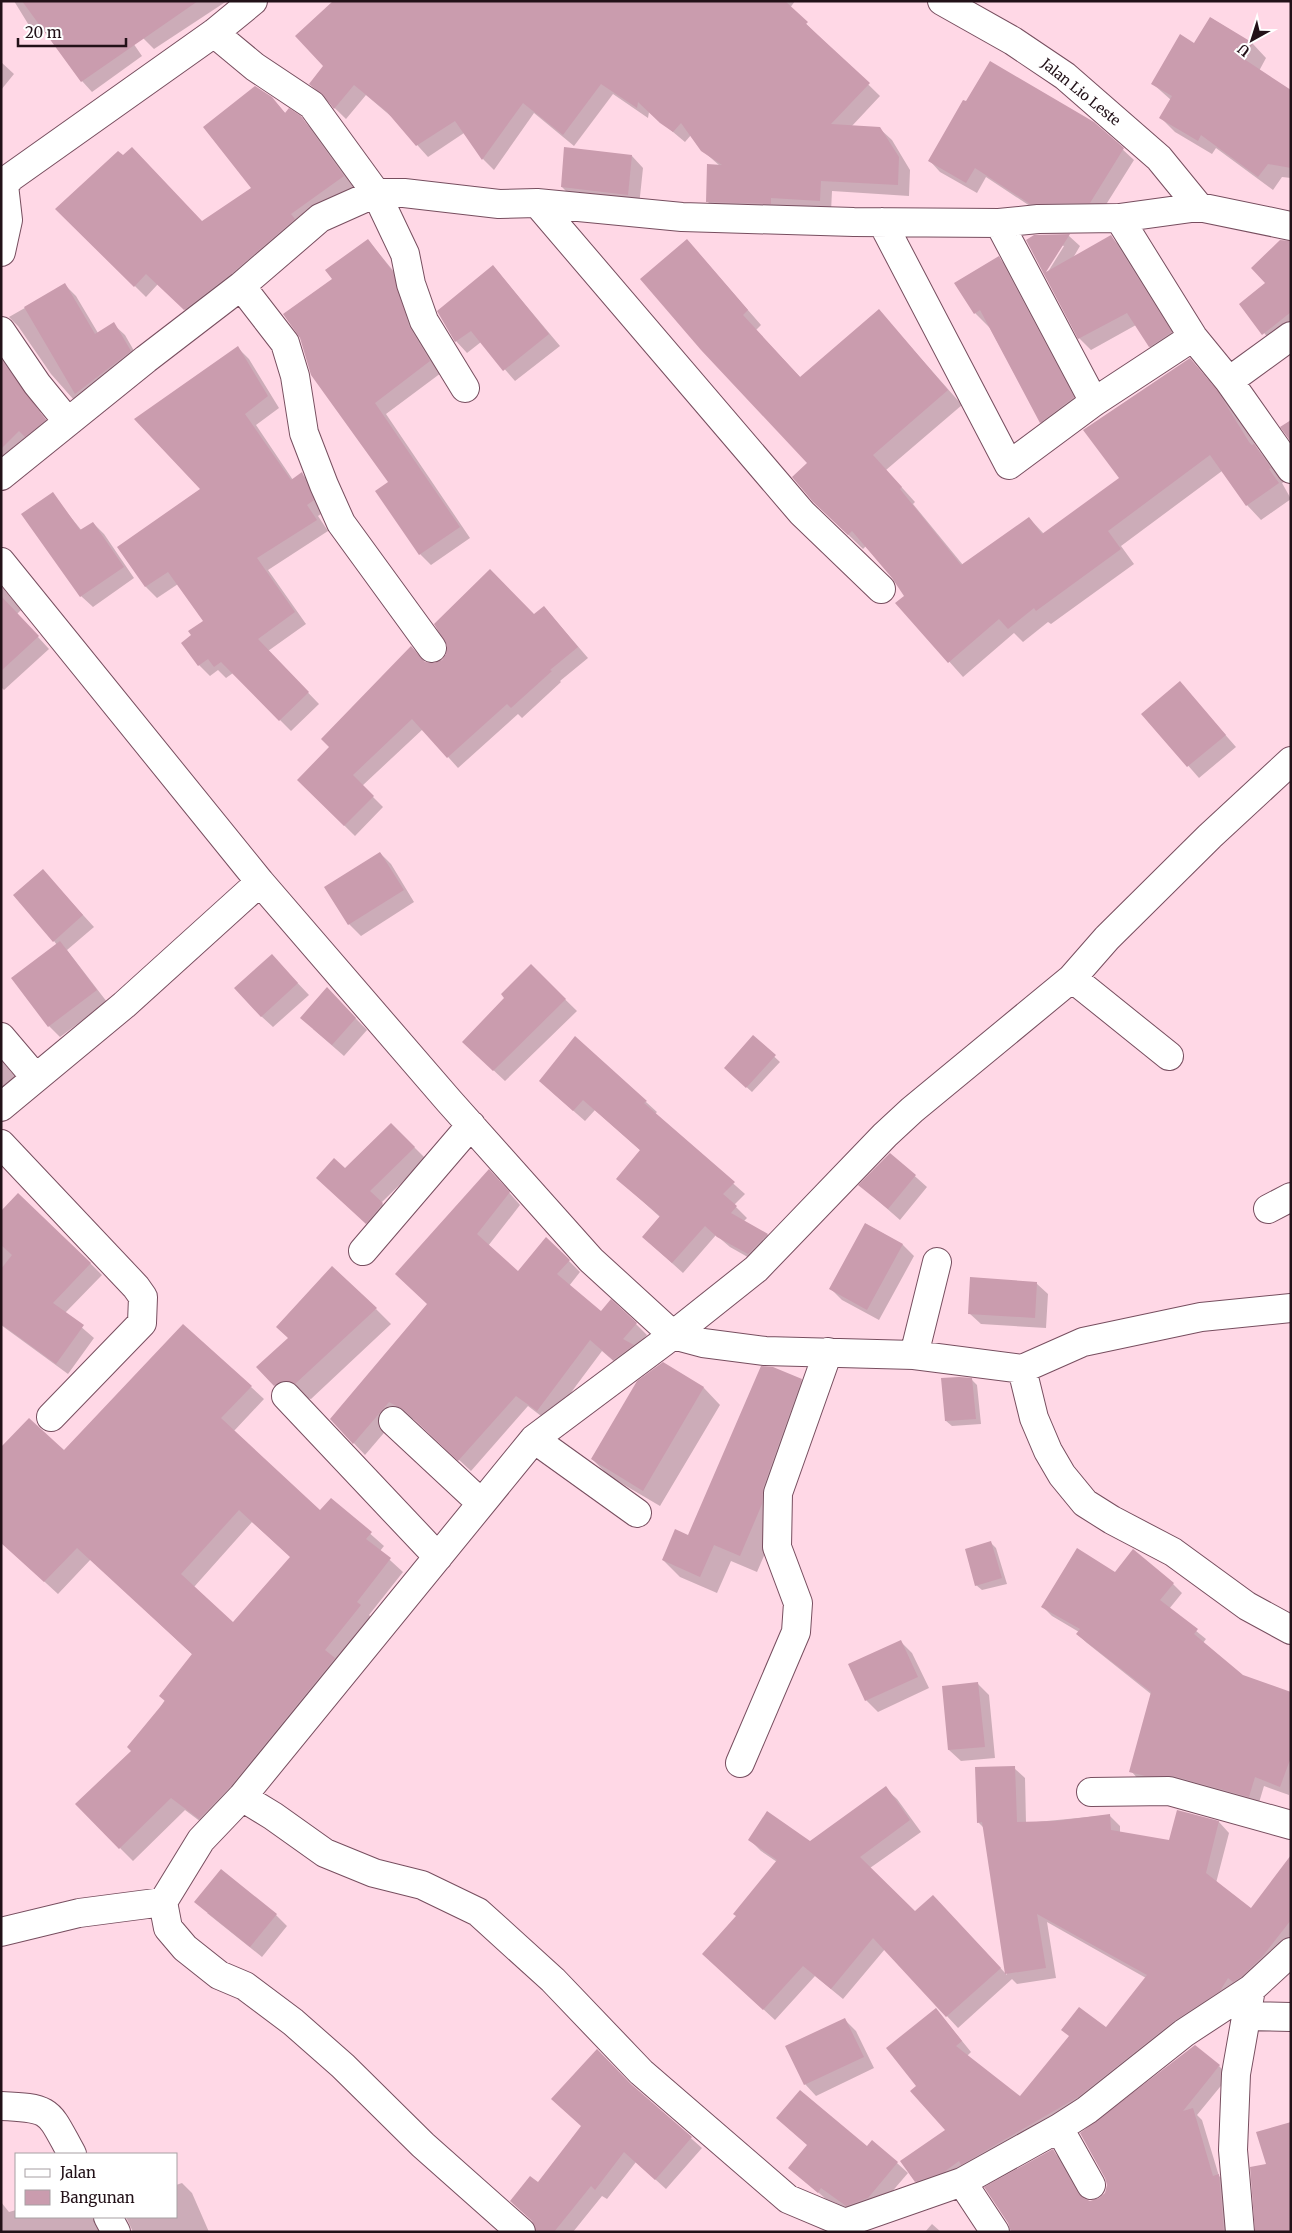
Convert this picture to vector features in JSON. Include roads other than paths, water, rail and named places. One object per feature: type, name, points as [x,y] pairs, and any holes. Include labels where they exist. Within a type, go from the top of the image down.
[{"type":"street","points":[[1,252],[8,220],[4,185],[11,177],[214,33],[253,1]]},
{"type":"street","name":"Jalan Lio Leste","points":[[942,1],[1013,41],[1065,76],[1159,158],[1199,207]]},
{"type":"street","points":[[214,33],[255,67],[312,105],[376,193],[405,254],[411,284],[424,321],[465,388]]},
{"type":"street","points":[[1,476],[241,286],[320,218],[376,193],[404,193],[499,204],[537,204],[682,216],[882,222],[999,223],[1038,219],[1119,218],[1199,207],[1291,226]]},
{"type":"street","points":[[537,204],[698,395],[802,513],[881,590]]},
{"type":"street","points":[[1119,218],[1193,337],[1229,381],[1291,469]]},
{"type":"street","points":[[882,222],[1009,465],[1094,402],[1193,337]]},
{"type":"street","points":[[999,223],[1094,402]]},
{"type":"street","points":[[241,286],[285,343],[295,376],[304,433],[341,523],[432,648]]},
{"type":"street","points":[[1,331],[37,384],[68,422]]},
{"type":"street","points":[[1229,381],[1291,336]]},
{"type":"street","points":[[1,562],[260,882],[471,1125],[591,1260],[673,1335],[703,1343],[765,1350],[914,1355],[1022,1369],[1082,1342],[1201,1317],[1291,1308]]},
{"type":"street","points":[[521,2232],[423,2145],[343,2066],[293,2022],[245,1986],[219,1975],[185,1948],[168,1928],[163,1902],[201,1840],[242,1797],[534,1439],[673,1335],[756,1269],[885,1135],[912,1110],[1072,978],[1114,931],[1210,836],[1291,761]]},
{"type":"street","points":[[1,1106],[124,1005],[260,882]]},
{"type":"street","points":[[1072,978],[1169,1056]]},
{"type":"street","points":[[1,1037],[35,1077]]},
{"type":"street","points":[[363,1250],[471,1125]]},
{"type":"street","points":[[1,1144],[136,1287],[143,1297],[142,1324],[51,1417]]},
{"type":"street","points":[[914,1355],[937,1262]]},
{"type":"street","points":[[740,1763],[796,1632],[798,1603],[776,1548],[778,1493],[828,1352]]},
{"type":"street","points":[[1022,1369],[1034,1418],[1048,1451],[1062,1474],[1085,1502],[1112,1520],[1173,1552],[1247,1606],[1291,1630]]},
{"type":"street","points":[[286,1396],[438,1557]]},
{"type":"street","points":[[393,1421],[481,1503]]},
{"type":"street","points":[[534,1439],[637,1513]]},
{"type":"street","points":[[1091,1792],[1169,1791],[1291,1826]]},
{"type":"street","points":[[242,1797],[326,1853],[374,1873],[422,1885],[478,1912],[553,1980],[641,2072],[788,2199],[845,2222],[962,2182],[1059,2128],[1087,2110],[1184,2033],[1251,1989],[1291,1952]]},
{"type":"street","points":[[1,1932],[79,1913],[163,1902]]},
{"type":"street","points":[[1240,2232],[1233,2150],[1236,2074],[1251,1989]]},
{"type":"street","points":[[1245,2016],[1291,2017]]},
{"type":"street","points":[[1,2106],[33,2107],[45,2112],[52,2118],[71,2153]]},
{"type":"street","points":[[1059,2128],[1091,2185]]},
{"type":"street","points":[[962,2182],[996,2232]]},
{"type":"street","points":[[109,2218],[116,2232]]}]
